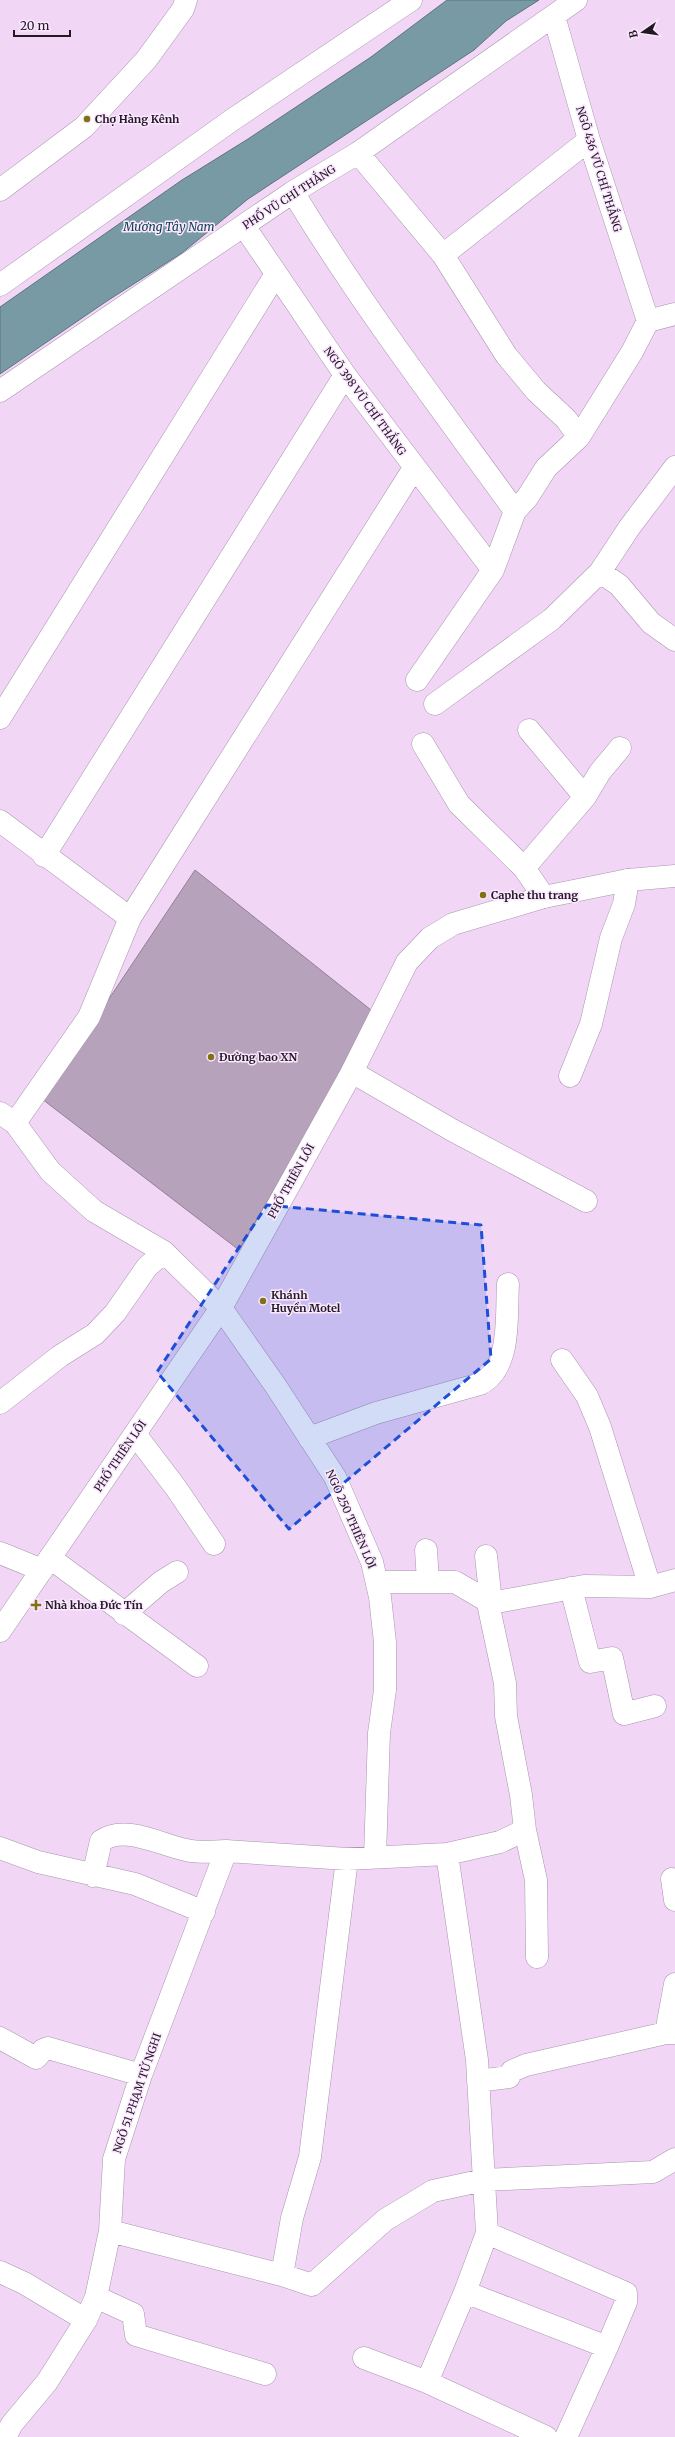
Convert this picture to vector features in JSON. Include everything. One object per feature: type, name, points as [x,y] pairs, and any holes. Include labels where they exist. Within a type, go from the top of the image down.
[{"type":"street","points":[[0,190],[84,128],[146,60],[183,9],[186,0]]},
{"type":"street","points":[[0,285],[232,120],[411,0]]},
{"type":"street","name":"PHỐ VŨ CHÍ THẮNG","points":[[0,391],[293,192],[358,153],[576,0]]},
{"type":"street","name":"NGÕ 436 VŨ CHÍ THẮNG","points":[[554,16],[588,140],[648,321]]},
{"type":"street","points":[[443,255],[588,140]]},
{"type":"street","points":[[358,153],[443,255],[506,355],[536,391],[566,419],[579,437]]},
{"type":"street","points":[[293,192],[322,240],[393,343],[515,511]]},
{"type":"street","name":"NGÕ 398 VŨ CHÍ THẮNG","points":[[244,226],[345,375],[414,468],[493,570]]},
{"type":"street","points":[[0,718],[276,274]]},
{"type":"street","points":[[417,680],[493,570],[515,511],[527,498],[546,468],[579,437],[632,352],[648,321],[675,314]]},
{"type":"street","points":[[44,856],[345,375]]},
{"type":"street","points":[[435,704],[552,619],[600,572],[629,528],[675,467]]},
{"type":"street","points":[[8,1118],[89,1017],[130,918],[414,468]]},
{"type":"street","points":[[600,572],[619,585],[651,623],[675,640]]},
{"type":"street","points":[[529,730],[585,797]]},
{"type":"street","points":[[423,744],[459,804],[524,868],[544,898]]},
{"type":"street","points":[[524,868],[585,797],[600,772],[620,748]]},
{"type":"street","points":[[0,821],[44,856],[130,918]]},
{"type":"street","name":"PHỐ THIÊN LÔI","points":[[3,1621],[46,1564],[221,1308],[352,1072],[407,962],[430,938],[453,924],[544,898],[628,880],[675,876]]},
{"type":"street","points":[[570,1076],[591,1024],[612,938],[624,904],[628,880]]},
{"type":"street","points":[[352,1072],[452,1130],[586,1201]]},
{"type":"street","name":"NGÕ 250 THIÊN LÔI","points":[[8,1118],[50,1171],[94,1211],[164,1252],[221,1308],[335,1477],[372,1562],[377,1582],[385,1642],[385,1690],[379,1733],[375,1857]]},
{"type":"street","points":[[0,1403],[60,1356],[95,1334],[115,1313],[147,1267],[164,1252]]},
{"type":"street","points":[[310,1438],[376,1413],[475,1386],[488,1380],[503,1352],[508,1284]]},
{"type":"street","points":[[562,1360],[587,1396],[600,1427],[650,1587]]},
{"type":"street","points":[[135,1434],[176,1488],[214,1544]]},
{"type":"street","points":[[426,1550],[428,1581]]},
{"type":"street","points":[[0,1553],[46,1564],[84,1582],[124,1614],[197,1666]]},
{"type":"street","points":[[486,1556],[490,1603],[489,1608],[504,1683],[506,1716],[521,1795],[525,1830],[536,1880],[537,1957]]},
{"type":"street","points":[[124,1614],[161,1582],[178,1572]]},
{"type":"street","points":[[377,1582],[455,1582],[490,1603],[584,1586],[650,1587],[675,1580]]},
{"type":"street","points":[[571,1588],[590,1662],[612,1658],[624,1714],[655,1706]]},
{"type":"street","points":[[93,1876],[101,1841],[110,1835],[127,1835],[187,1851],[347,1860],[375,1857],[447,1854],[500,1842],[525,1830]]},
{"type":"street","points":[[0,1848],[24,1858],[93,1876],[135,1884],[204,1912]]},
{"type":"street","name":"NGÕ 51 PHẠM TỬ NGHI","points":[[5,2437],[12,2424],[47,2382],[86,2320],[96,2297],[110,2231],[114,2159],[141,2075],[226,1852]]},
{"type":"street","points":[[427,2382],[465,2292],[487,2233],[477,2060],[447,1854]]},
{"type":"street","points":[[282,2275],[292,2218],[310,2157],[347,1860]]},
{"type":"street","points":[[478,2082],[509,2077],[512,2071],[526,2065],[671,2033],[675,1984]]},
{"type":"street","points":[[0,2038],[36,2058],[43,2050],[48,2048],[141,2075]]},
{"type":"street","points":[[110,2231],[282,2275],[312,2285],[385,2220],[433,2191],[484,2180],[653,2172],[675,2159]]},
{"type":"street","points":[[487,2233],[626,2293],[626,2302],[566,2437]]},
{"type":"street","points":[[0,2272],[24,2283],[86,2320]]},
{"type":"street","points":[[465,2292],[606,2346]]},
{"type":"street","points":[[96,2297],[133,2314],[136,2335],[265,2374]]},
{"type":"street","points":[[364,2358],[427,2382],[546,2437]]},
{"type":"highlighted area","points":[[267,1205],[481,1225],[491,1359],[289,1529],[157,1372]]},
{"type":"water","name":"Mương Tây Nam","points":[[447,0],[539,0],[506,21],[474,50],[248,199],[182,253],[107,301],[0,374],[0,307],[182,180],[248,139],[371,57]]},
{"type":"building","name":"Đường bao XN","points":[[195,870],[376,1014],[239,1250],[42,1099]]},
{"type":"place","name":"Chợ Hàng Kênh","points":[[87,119]]},
{"type":"place","name":"Caphe thu trang","points":[[483,895]]},
{"type":"place","name":"Đường bao XN","points":[[211,1057]]},
{"type":"place","name":"Khánh Huyền Motel","points":[[263,1301]]},
{"type":"place","name":"Nhà khoa Đức Tín","points":[[36,1605]]}]
